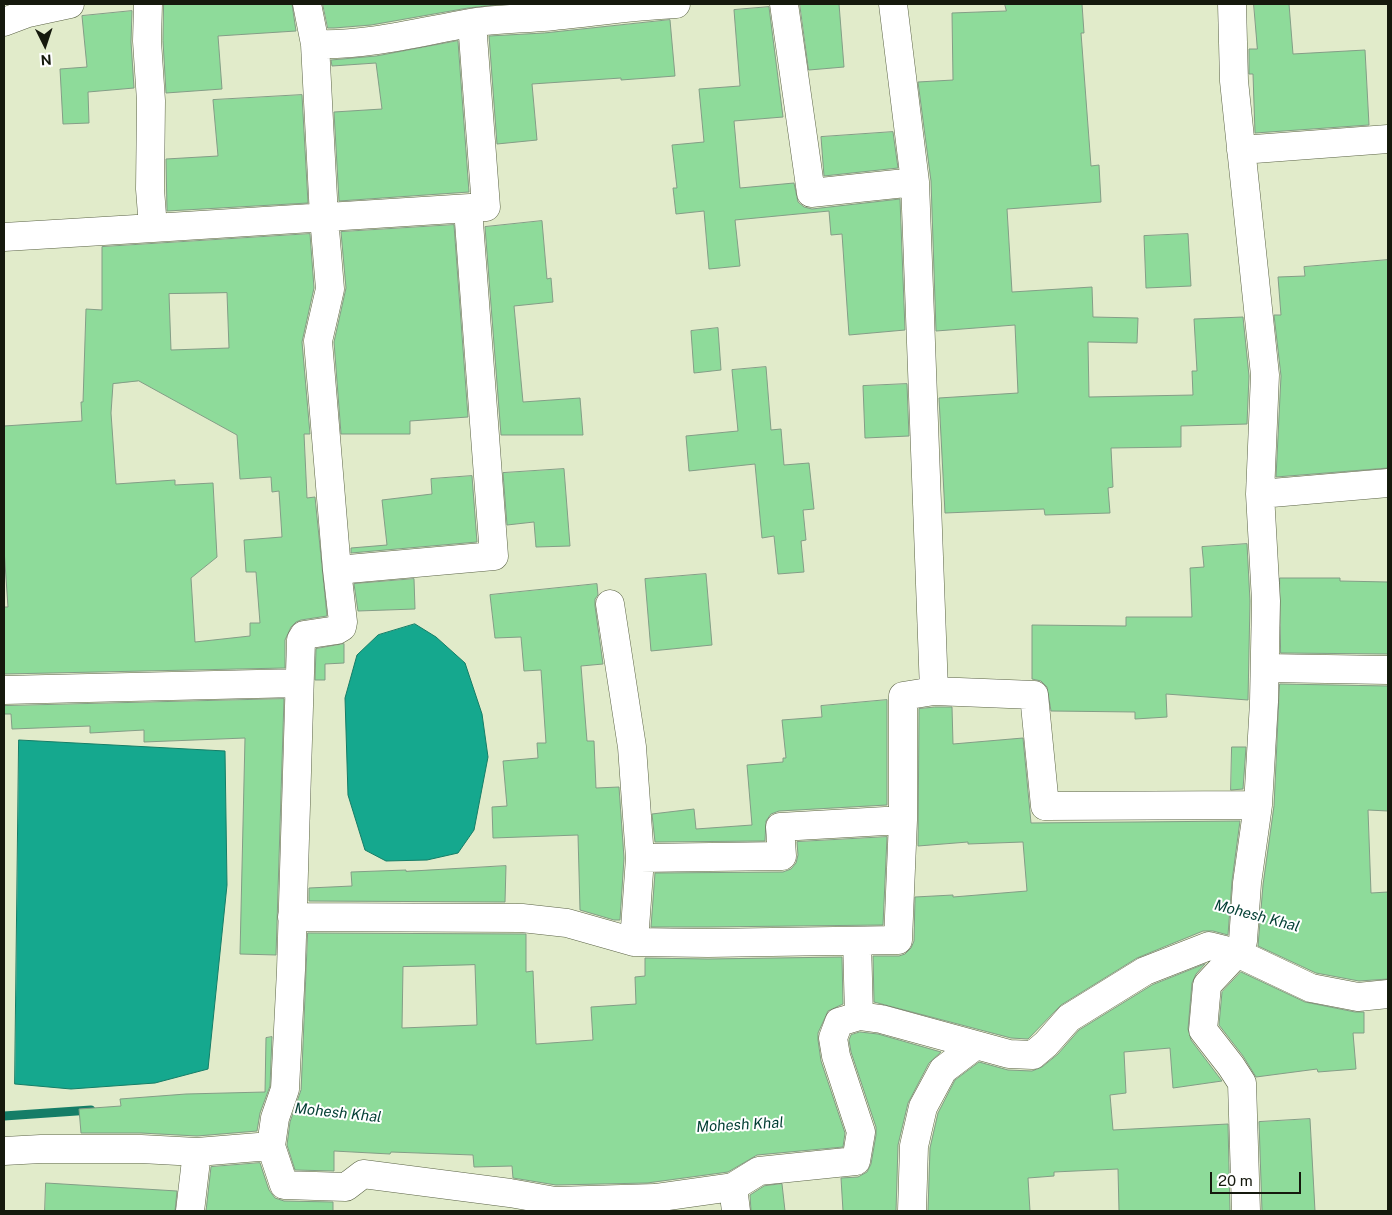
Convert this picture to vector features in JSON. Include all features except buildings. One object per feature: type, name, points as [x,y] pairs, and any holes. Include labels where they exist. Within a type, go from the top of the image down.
[{"type":"street","points":[[4,22],[28,13],[70,4]]},
{"type":"street","points":[[148,4],[147,41],[151,101],[150,189],[153,228]]},
{"type":"street","points":[[307,4],[315,44],[324,217],[330,289],[318,341],[343,622],[342,627],[337,630],[304,635],[302,640],[285,1089],[275,1118],[272,1146],[284,1185],[346,1187],[364,1174],[510,1193],[555,1201],[655,1205],[735,1199],[759,1171],[856,1161],[861,1132],[836,1056],[833,1038],[839,1022],[859,1016],[881,1019],[1009,1054],[1032,1055],[1046,1044],[1069,1018],[1145,972],[1209,946],[1237,953],[1311,988],[1358,997],[1388,994]]},
{"type":"street","points":[[315,44],[330,45],[392,38],[472,23],[544,17],[622,7],[676,4]]},
{"type":"street","points":[[784,4],[811,193],[915,182]]},
{"type":"street","points":[[893,4],[915,182],[934,691]]},
{"type":"street","points":[[1232,4],[1234,81],[1264,376],[1260,494],[1266,601],[1265,668],[1258,805],[1243,941],[1237,953],[1207,986],[1203,1030],[1242,1083],[1246,1211]]},
{"type":"street","points":[[4,237],[486,207],[472,23]]},
{"type":"street","points":[[1241,150],[1388,140]]},
{"type":"street","points":[[337,570],[494,556],[468,209]]},
{"type":"street","points":[[1260,494],[1388,483]]},
{"type":"street","points":[[610,604],[632,747],[640,858],[634,942]]},
{"type":"street","points":[[1265,668],[1388,670]]},
{"type":"street","points":[[4,690],[299,683]]},
{"type":"street","points":[[292,917],[522,918],[567,923],[634,942],[708,944],[898,940],[903,820],[903,696],[934,691],[1034,695],[1044,806],[1258,805]]},
{"type":"street","points":[[640,858],[782,856],[780,827],[903,820]]},
{"type":"street","points":[[857,941],[859,1016]]},
{"type":"street","points":[[912,1211],[914,1146],[922,1107],[943,1070],[976,1045]]},
{"type":"street","points":[[4,1151],[141,1149],[197,1152],[272,1146]]},
{"type":"street","points":[[190,1211],[197,1152]]},
{"type":"water","points":[[415,624],[436,637],[465,663],[482,714],[488,757],[474,830],[458,853],[427,860],[386,861],[365,850],[348,795],[345,698],[357,655],[378,635]]},
{"type":"water","points":[[19,740],[225,751],[227,885],[208,1069],[155,1083],[71,1089],[15,1084]]},
{"type":"waterway","name":"Mohesh Khal","points":[[4,1116],[91,1110]]}]
